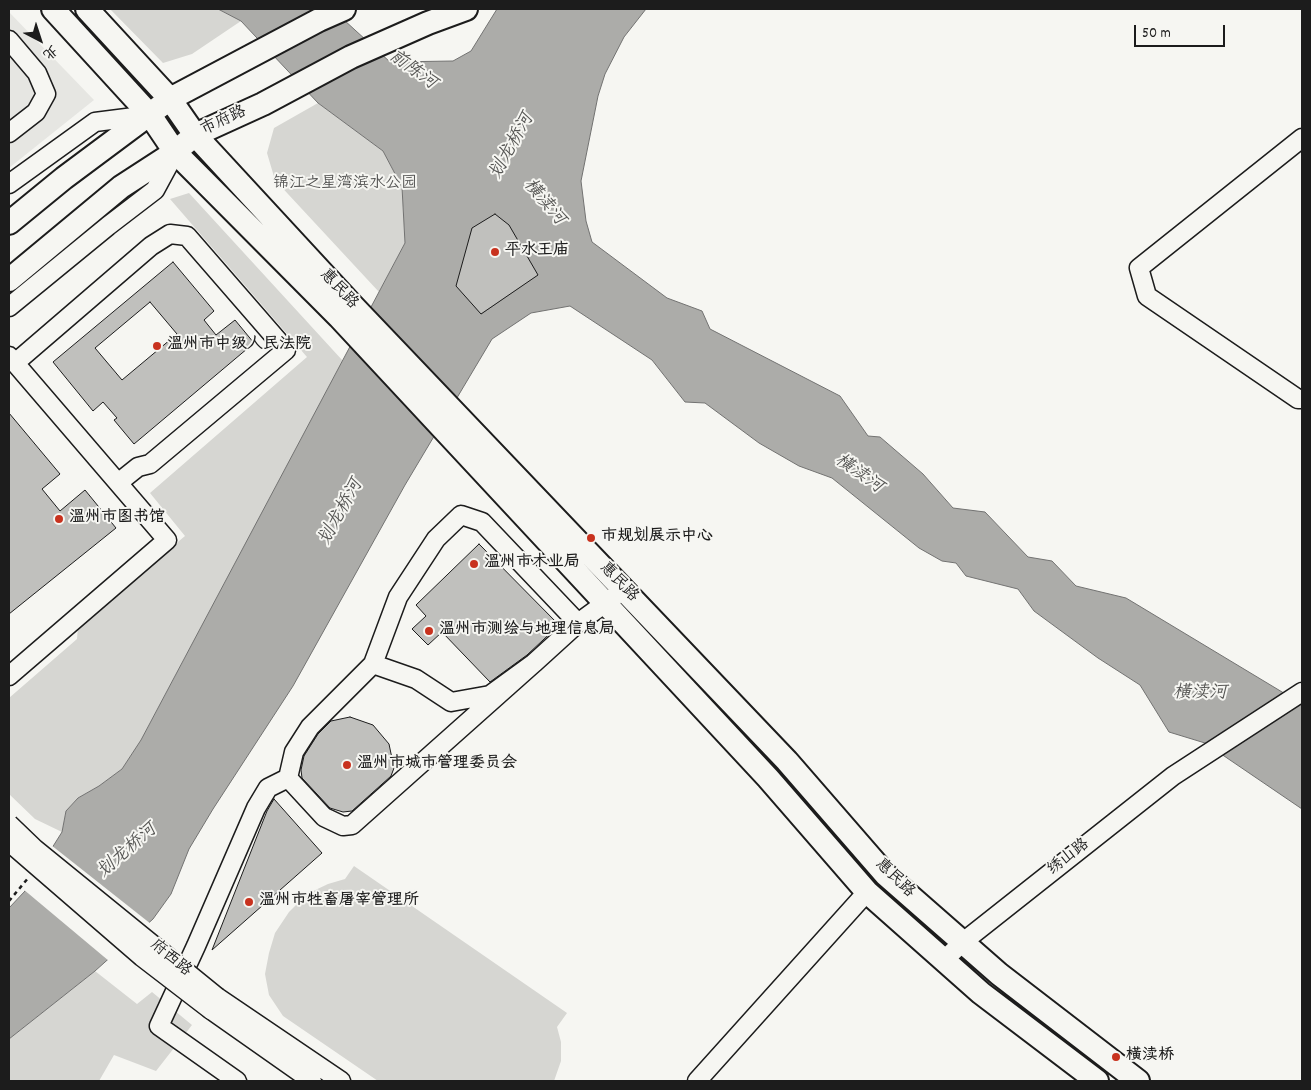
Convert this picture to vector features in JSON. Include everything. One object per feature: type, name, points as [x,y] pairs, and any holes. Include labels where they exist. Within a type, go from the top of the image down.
[{"type":"main road","name":"惠民路","points":[[52,9],[150,115],[175,152],[346,311]]},
{"type":"main road","name":"惠民路","points":[[87,9],[170,99],[195,136],[346,311],[457,429],[623,589],[787,761],[886,875],[999,974],[1138,1081]]},
{"type":"main road","points":[[9,223],[64,178],[170,99],[231,65],[344,9]]},
{"type":"main road","name":"市府路","points":[[9,280],[121,187],[175,152],[195,136],[263,104],[351,57],[428,23],[466,9]]},
{"type":"main road","name":"惠民路","points":[[457,429],[605,603],[768,778],[867,892],[981,993],[1096,1081]]},
{"type":"street","points":[[9,40],[38,73],[46,94],[36,112],[9,133]]},
{"type":"street","points":[[9,184],[95,122],[150,115]]},
{"type":"street","points":[[1302,138],[1139,268],[1147,296],[1298,400],[1302,399]]},
{"type":"street","points":[[9,307],[155,190],[175,152]]},
{"type":"street","points":[[9,676],[167,540],[12,360],[151,246],[170,234],[187,236],[286,350],[150,464],[138,467],[118,483]]},
{"type":"street","points":[[288,778],[294,752],[310,728],[373,664],[398,597],[436,539],[461,515],[482,522],[578,623]]},
{"type":"street","points":[[288,778],[324,817],[343,826],[352,825],[578,623],[623,589]]},
{"type":"street","points":[[373,664],[416,679],[451,702],[490,695],[534,663]]},
{"type":"street","name":"绣山路","points":[[944,960],[963,942],[1173,776],[1302,692]]},
{"type":"street","points":[[237,1081],[158,1026],[196,946],[256,808],[268,788],[288,778]]},
{"type":"street","name":"府西路","points":[[9,824],[214,1004],[312,1081]]},
{"type":"street","name":"府西路","points":[[9,842],[142,957],[214,1004],[341,1081]]},
{"type":"street","points":[[697,1081],[867,892]]},
{"type":"path","points":[[9,901],[29,877],[22,871]]},
{"type":"shaded area","points":[[9,12],[94,100],[9,168]]},
{"type":"green space","points":[[110,9],[218,9],[241,21],[192,54],[163,63]]},
{"type":"green space","name":"锦江之星湾滨水公园","points":[[318,103],[383,151],[402,187],[405,243],[379,292],[275,180],[267,153],[274,128]]},
{"type":"green space","points":[[189,193],[343,361],[141,740],[122,769],[99,786],[78,798],[66,811],[62,832],[35,819],[9,794],[9,698],[77,639],[78,626],[185,536],[150,493],[307,357],[170,199]]},
{"type":"green space","points":[[354,866],[567,1013],[557,1027],[561,1042],[561,1061],[554,1081],[378,1081],[283,1016],[269,995],[265,974],[275,933],[289,912],[307,894],[328,884],[345,879]]},
{"type":"green space","points":[[95,971],[137,1004],[152,992],[192,1025],[156,1071],[114,1055],[99,1081],[9,1081],[9,1039]]},
{"type":"water","points":[[218,9],[332,9],[390,62],[453,61],[471,51],[497,9],[646,9],[624,37],[605,74],[598,96],[581,181],[586,221],[592,242],[667,298],[702,311],[710,329],[840,396],[868,436],[880,437],[923,474],[953,508],[985,512],[1028,557],[1052,561],[1076,586],[1126,598],[1302,704],[1302,809],[1205,743],[1169,732],[1140,685],[1098,658],[1034,611],[1018,589],[966,576],[956,563],[942,561],[919,548],[832,478],[799,466],[759,443],[705,403],[685,402],[652,360],[570,306],[531,313],[492,339],[405,485],[293,686],[189,849],[171,894],[153,919],[95,971],[9,1039],[9,908],[25,891],[62,832],[66,811],[78,798],[99,786],[122,769],[141,740],[405,243],[402,187],[383,151],[318,103],[241,21]],"holes":[[[537,275],[481,314],[457,286]]]},
{"type":"pier","points":[[51,845],[151,924],[109,961],[23,889]]},
{"type":"building","name":"平水王庙","points":[[495,214],[509,225],[538,275],[481,314],[456,286],[472,228]]},
{"type":"building","points":[[173,262],[214,311],[204,320],[216,335],[235,320],[254,343],[134,444],[114,420],[117,418],[103,402],[93,411],[53,362]],"holes":[[[150,302],[177,334],[122,380],[95,348]]]},
{"type":"building","name":"温州市图书馆","points":[[9,413],[60,474],[42,489],[60,511],[85,490],[116,528],[9,614]]},
{"type":"building","points":[[479,544],[559,625],[527,655],[490,682],[442,632],[428,645],[412,629],[426,616],[416,605]]},
{"type":"building","name":"温州市城市管理委员会","points":[[350,717],[373,725],[389,744],[394,768],[391,776],[352,811],[343,812],[330,808],[302,778],[301,770],[304,756],[318,734],[331,721]]},
{"type":"building","name":"温州市牲畜屠宰管理所","points":[[274,799],[322,853],[212,950],[267,811]]},
{"type":"place","name":"平水王庙","points":[[495,252]]},
{"type":"place","name":"温州市中级人民法院","points":[[157,346]]},
{"type":"place","name":"温州市图书馆","points":[[59,519]]},
{"type":"place","name":"市规划展示中心","points":[[591,538]]},
{"type":"place","name":"温州市木业局","points":[[474,564]]},
{"type":"place","name":"温州市测绘与地理信息局","points":[[429,631]]},
{"type":"place","name":"温州市城市管理委员会","points":[[347,765]]},
{"type":"place","name":"温州市牲畜屠宰管理所","points":[[249,902]]},
{"type":"place","name":"横渎桥","points":[[1116,1057]]},
{"type":"water label","name":"前陈河","points":[[412,71]]},
{"type":"water label","name":"划龙桥河","points":[[513,147]]},
{"type":"water label","name":"横渎河","points":[[543,203]]},
{"type":"water label","name":"横渎河","points":[[858,475]]},
{"type":"water label","name":"划龙桥河","points":[[342,513]]},
{"type":"water label","name":"横渎河","points":[[1200,695]]},
{"type":"water label","name":"划龙桥河","points":[[128,852]]}]
